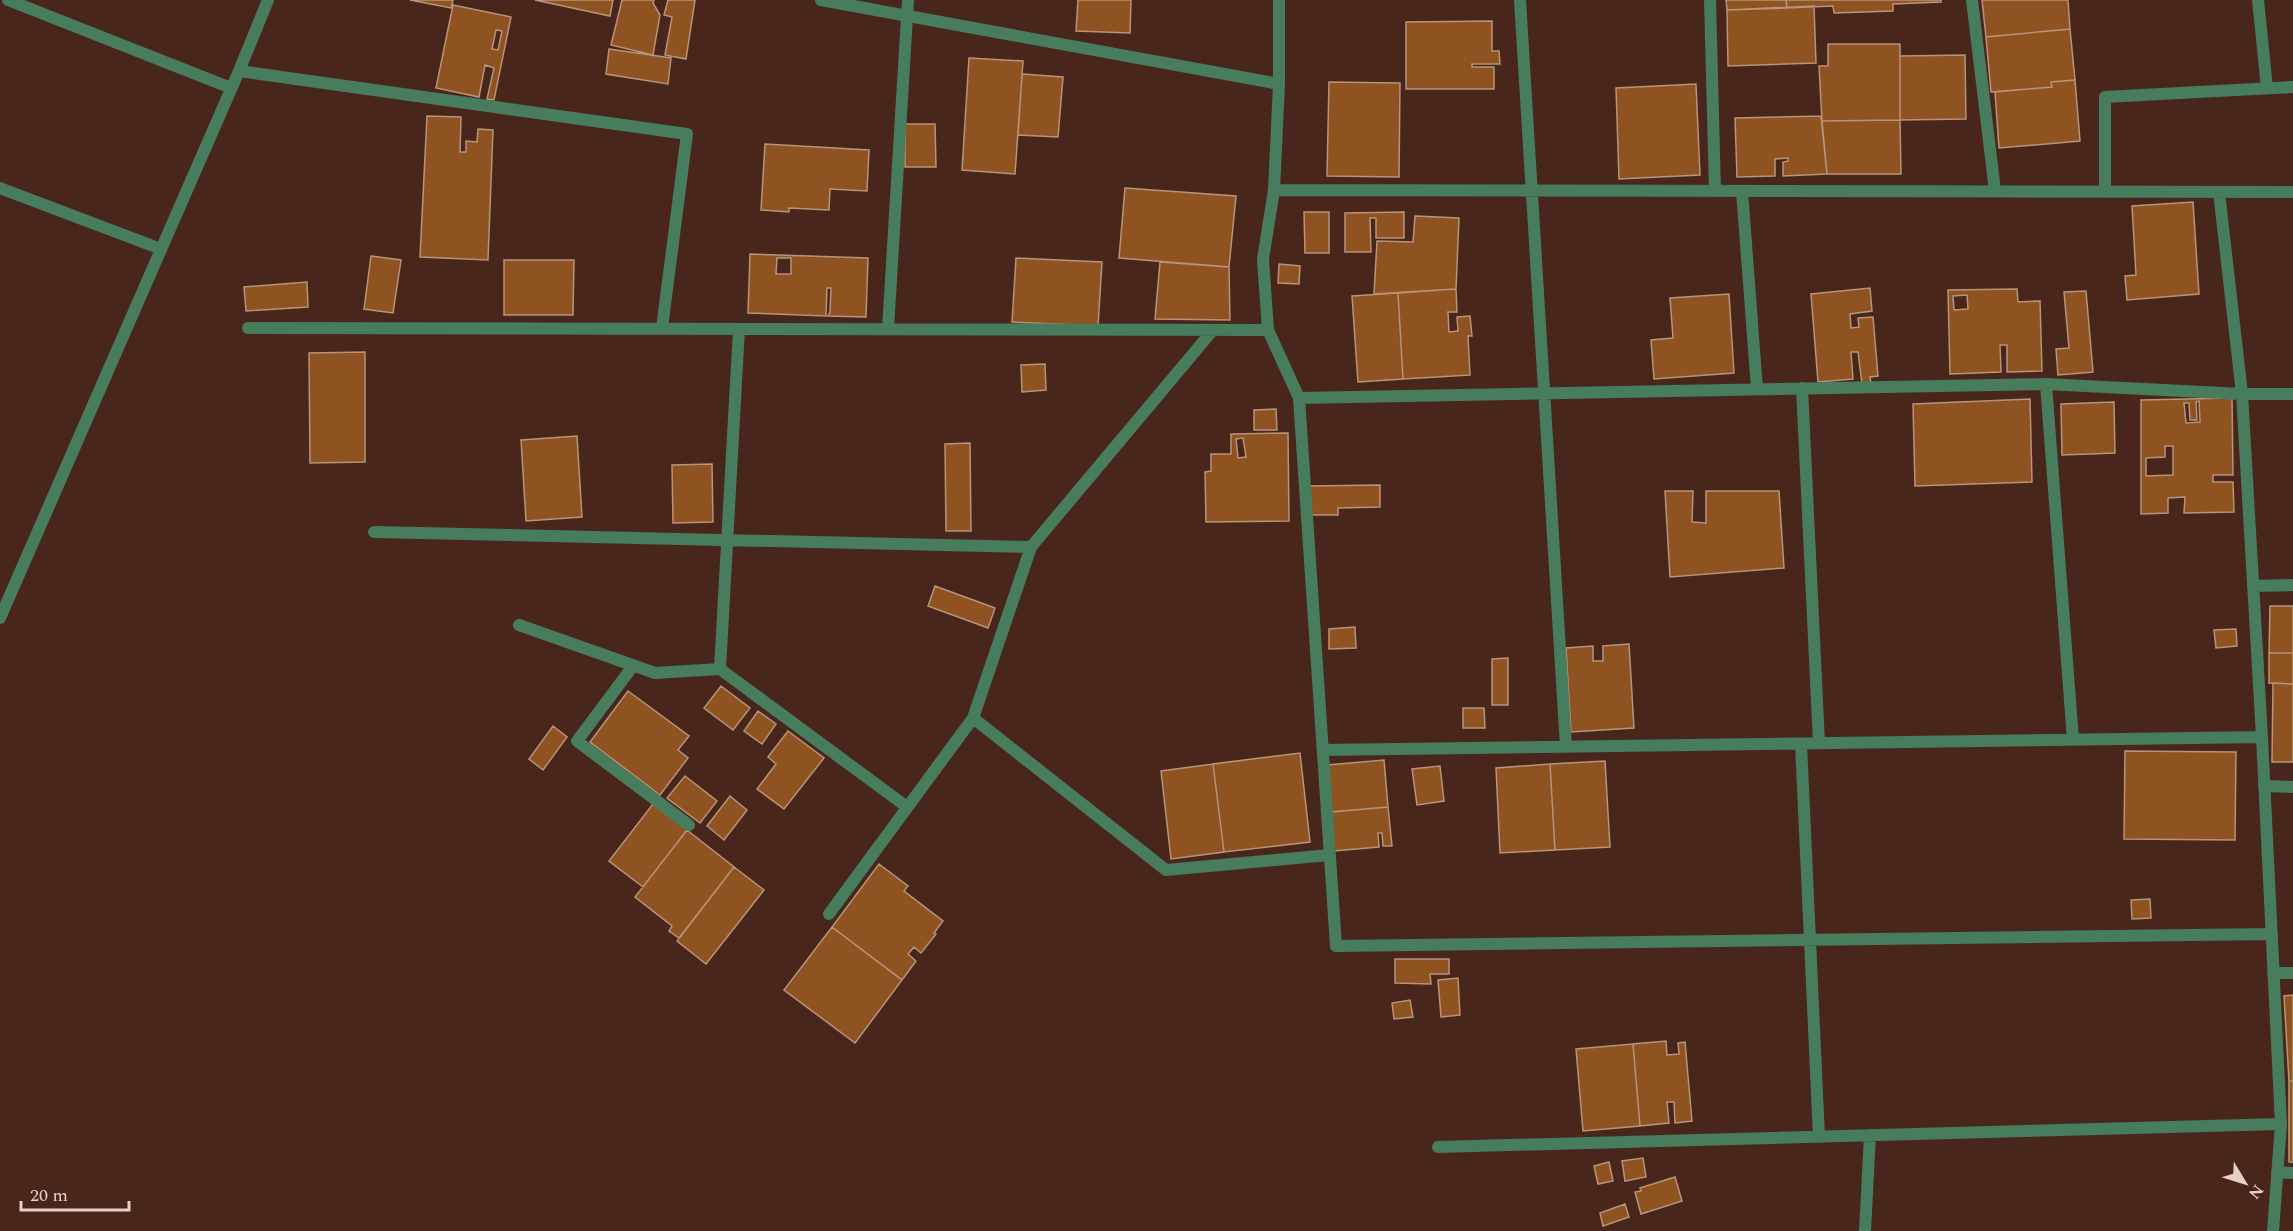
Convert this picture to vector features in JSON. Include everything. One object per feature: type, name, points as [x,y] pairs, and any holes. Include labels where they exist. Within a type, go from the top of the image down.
[{"type":"street","points":[[8,0],[231,88]]},
{"type":"street","points":[[0,618],[268,0]]},
{"type":"street","points":[[821,0],[1279,84]]},
{"type":"street","points":[[888,329],[908,0]]},
{"type":"street","points":[[1279,0],[1279,84],[1274,190],[1263,260],[1268,330],[1299,398],[1336,946],[2272,934]]},
{"type":"street","points":[[1520,0],[1566,747]]},
{"type":"street","points":[[1710,0],[1715,191]]},
{"type":"street","points":[[1972,0],[1995,191]]},
{"type":"street","points":[[2259,0],[2267,88]]},
{"type":"street","points":[[239,70],[687,134],[662,328]]},
{"type":"street","points":[[2104,192],[2105,97],[2293,87]]},
{"type":"street","points":[[0,188],[161,249]]},
{"type":"street","points":[[1274,190],[2293,192]]},
{"type":"street","points":[[1742,191],[1757,390]]},
{"type":"street","points":[[2219,192],[2242,394],[2262,737],[2281,1124],[2273,1231]]},
{"type":"street","points":[[248,328],[1268,330]]},
{"type":"street","points":[[720,669],[739,329]]},
{"type":"street","points":[[829,914],[973,718],[1031,547],[1213,330]]},
{"type":"street","points":[[1299,398],[2046,384],[2242,394],[2293,394]]},
{"type":"street","points":[[2046,384],[2073,740]]},
{"type":"street","points":[[1802,388],[1819,744]]},
{"type":"street","points":[[374,532],[1031,547]]},
{"type":"street","points":[[2253,586],[2293,585]]},
{"type":"street","points":[[519,625],[655,673],[720,669],[907,807]]},
{"type":"street","points":[[633,666],[577,741],[689,825]]},
{"type":"street","points":[[973,718],[1166,870],[1329,855]]},
{"type":"street","points":[[1323,750],[2262,737]]},
{"type":"street","points":[[1801,744],[1819,1137]]},
{"type":"street","points":[[2264,786],[2293,787]]},
{"type":"street","points":[[2273,973],[2293,973]]},
{"type":"street","points":[[1438,1147],[2281,1124]]},
{"type":"street","points":[[1865,1231],[1870,1136]]},
{"type":"street","points":[[2277,1172],[2293,1173]]},
{"type":"building","points":[[410,0],[453,0],[451,8]]},
{"type":"building","points":[[535,0],[613,0],[610,16]]},
{"type":"building","points":[[622,0],[654,0],[653,3],[660,15],[653,55],[611,45]]},
{"type":"building","points":[[668,0],[695,0],[686,59],[665,55],[672,17],[664,15]]},
{"type":"building","points":[[1078,0],[1131,0],[1130,33],[1076,31]]},
{"type":"building","points":[[1726,0],[1786,0],[1787,8],[1727,10]]},
{"type":"building","points":[[1786,0],[1941,0],[1941,2],[1893,4],[1893,11],[1834,13],[1833,6],[1787,8]]},
{"type":"building","points":[[1982,0],[2068,0],[2070,29],[1986,37]]},
{"type":"building","points":[[453,5],[511,17],[494,100],[487,99],[494,68],[485,65],[479,97],[436,88]],"holes":[[[496,30],[502,31],[498,50],[492,49]]]},
{"type":"building","points":[[1814,6],[1816,63],[1728,66],[1727,10]]},
{"type":"building","points":[[1492,21],[1492,51],[1499,51],[1500,64],[1472,64],[1472,67],[1494,67],[1494,89],[1406,89],[1406,22]]},
{"type":"building","points":[[2070,29],[2075,80],[2051,82],[2052,87],[1991,92],[1986,37]]},
{"type":"building","points":[[1828,44],[1900,44],[1900,120],[1822,121],[1819,66],[1828,66]]},
{"type":"building","points":[[609,49],[671,58],[668,84],[606,74]]},
{"type":"building","points":[[1965,55],[1966,119],[1900,120],[1900,56]]},
{"type":"building","points":[[969,58],[1023,61],[1015,174],[962,170]]},
{"type":"building","points":[[1022,74],[1063,77],[1058,137],[1018,135]]},
{"type":"building","points":[[2075,80],[2080,141],[1999,148],[1995,92],[2052,87],[2051,82]]},
{"type":"building","points":[[1329,82],[1400,83],[1399,177],[1327,176]]},
{"type":"building","points":[[1696,84],[1700,175],[1619,179],[1616,88]]},
{"type":"building","points":[[427,116],[461,117],[460,152],[466,152],[466,141],[477,142],[478,129],[493,130],[488,260],[420,257]]},
{"type":"building","points":[[1821,116],[1827,174],[1783,176],[1783,162],[1788,161],[1788,158],[1775,159],[1775,176],[1737,177],[1735,118]]},
{"type":"building","points":[[1900,120],[1901,174],[1827,174],[1822,121]]},
{"type":"building","points":[[905,124],[935,124],[936,167],[905,167]]},
{"type":"building","points":[[765,144],[869,150],[867,191],[830,189],[829,210],[789,208],[789,212],[761,210]]},
{"type":"building","points":[[1125,188],[1236,196],[1229,267],[1119,258]]},
{"type":"building","points":[[2193,202],[2199,294],[2127,300],[2125,276],[2136,275],[2132,206]]},
{"type":"building","points":[[1304,212],[1329,212],[1329,253],[1305,253]]},
{"type":"building","points":[[1404,212],[1404,238],[1376,238],[1376,218],[1370,218],[1371,252],[1345,252],[1345,213]]},
{"type":"building","points":[[1415,216],[1459,218],[1456,289],[1374,294],[1377,241],[1413,242]]},
{"type":"building","points":[[750,254],[868,258],[866,317],[828,316],[831,288],[827,288],[826,316],[748,313]],"holes":[[[777,258],[791,258],[791,274],[776,274]]]},
{"type":"building","points":[[371,256],[401,260],[393,313],[364,309]]},
{"type":"building","points":[[1016,258],[1102,262],[1098,326],[1012,322]]},
{"type":"building","points":[[504,260],[574,260],[573,315],[504,315]]},
{"type":"building","points":[[1160,262],[1229,267],[1230,320],[1155,319]]},
{"type":"building","points":[[1279,264],[1300,266],[1299,284],[1278,283]]},
{"type":"building","points":[[307,282],[308,307],[246,311],[244,287]]},
{"type":"building","points":[[1870,288],[1872,311],[1850,314],[1851,328],[1859,327],[1858,318],[1873,317],[1878,376],[1870,377],[1871,383],[1862,384],[1858,352],[1851,352],[1853,379],[1818,382],[1811,294]]},
{"type":"building","points":[[1456,289],[1457,312],[1448,312],[1449,332],[1458,331],[1457,317],[1470,316],[1472,336],[1468,336],[1470,375],[1403,379],[1398,293]]},
{"type":"building","points":[[2017,289],[2018,302],[2040,301],[2042,371],[2007,372],[2007,345],[2000,345],[2001,372],[1950,374],[1948,290]],"holes":[[[1967,295],[1968,309],[1954,310],[1953,296]]]},
{"type":"building","points":[[2086,291],[2093,372],[2058,375],[2056,349],[2069,348],[2064,292]]},
{"type":"building","points":[[1398,293],[1403,379],[1358,382],[1352,296]]},
{"type":"building","points":[[1729,294],[1734,373],[1654,379],[1651,340],[1673,338],[1670,298]]},
{"type":"building","points":[[365,352],[365,462],[310,463],[309,353]]},
{"type":"building","points":[[1045,364],[1046,390],[1022,392],[1021,365]]},
{"type":"building","points":[[2232,398],[2233,475],[2213,475],[2213,482],[2233,482],[2234,512],[2184,513],[2185,497],[2168,498],[2168,513],[2141,514],[2141,400]],"holes":[[[2199,401],[2200,422],[2186,423],[2184,403],[2189,403],[2190,420],[2197,420],[2196,402]],[[2165,446],[2173,446],[2173,475],[2146,476],[2146,458],[2165,457]]]},
{"type":"building","points":[[2030,399],[2032,482],[1915,486],[1913,404]]},
{"type":"building","points":[[2114,402],[2115,453],[2062,455],[2061,404]]},
{"type":"building","points":[[1276,409],[1277,430],[1254,430],[1254,410]]},
{"type":"building","points":[[1288,433],[1289,521],[1206,522],[1205,472],[1211,471],[1211,454],[1231,454],[1231,434]],"holes":[[[1243,438],[1246,457],[1238,458],[1236,439]]]},
{"type":"building","points":[[577,436],[582,517],[526,521],[521,440]]},
{"type":"building","points":[[970,443],[971,531],[946,531],[945,444]]},
{"type":"building","points":[[712,464],[713,522],[673,523],[672,465]]},
{"type":"building","points":[[1380,485],[1380,507],[1338,508],[1338,515],[1310,515],[1310,486]]},
{"type":"building","points":[[1665,491],[1693,491],[1692,522],[1706,523],[1706,491],[1779,491],[1784,568],[1670,577]]},
{"type":"building","points":[[935,586],[995,608],[988,628],[928,606]]},
{"type":"building","points":[[2270,606],[2293,606],[2293,653],[2269,653]]},
{"type":"building","points":[[1355,627],[1356,648],[1329,649],[1329,629]]},
{"type":"building","points":[[2236,629],[2237,646],[2216,648],[2214,630]]},
{"type":"building","points":[[1629,644],[1634,728],[1571,732],[1566,648],[1593,646],[1593,661],[1603,661],[1603,646]]},
{"type":"building","points":[[2269,653],[2293,653],[2293,684],[2269,683]]},
{"type":"building","points":[[1508,658],[1508,705],[1492,705],[1492,659]]},
{"type":"building","points":[[2273,683],[2293,684],[2293,762],[2272,762]]},
{"type":"building","points":[[721,686],[750,708],[733,730],[704,708]]},
{"type":"building","points":[[628,691],[689,736],[678,750],[688,758],[660,795],[590,742]]},
{"type":"building","points":[[1463,708],[1484,708],[1485,728],[1463,728]]},
{"type":"building","points":[[758,711],[776,724],[762,744],[744,731]]},
{"type":"building","points":[[553,726],[567,737],[543,770],[529,759]]},
{"type":"building","points":[[788,731],[824,758],[784,809],[757,789],[776,764],[768,757]]},
{"type":"building","points":[[2125,751],[2236,752],[2235,840],[2124,839]]},
{"type":"building","points":[[1300,753],[1310,842],[1224,852],[1213,764]]},
{"type":"building","points":[[1384,760],[1388,807],[1331,812],[1327,765]]},
{"type":"building","points":[[1605,761],[1610,847],[1555,850],[1550,764]]},
{"type":"building","points":[[1213,764],[1224,852],[1171,859],[1161,771]]},
{"type":"building","points":[[1550,764],[1555,850],[1500,853],[1496,768]]},
{"type":"building","points":[[1440,766],[1444,801],[1417,805],[1412,769]]},
{"type":"building","points":[[685,776],[717,801],[700,823],[667,798]]},
{"type":"building","points":[[730,796],[747,810],[724,840],[707,826]]},
{"type":"building","points":[[653,804],[687,830],[643,887],[609,861]]},
{"type":"building","points":[[1388,807],[1392,846],[1383,846],[1382,833],[1378,833],[1379,847],[1334,851],[1331,812]]},
{"type":"building","points":[[687,830],[734,867],[679,938],[669,931],[672,926],[635,897]]},
{"type":"building","points":[[879,864],[908,886],[904,891],[943,921],[921,953],[914,947],[908,954],[916,961],[902,980],[832,927]]},
{"type":"building","points":[[734,867],[764,890],[706,964],[677,941]]},
{"type":"building","points":[[2150,899],[2151,918],[2132,919],[2131,900]]},
{"type":"building","points":[[832,927],[902,980],[855,1043],[784,990]]},
{"type":"building","points":[[1395,959],[1449,959],[1449,974],[1430,974],[1431,984],[1395,983]]},
{"type":"building","points":[[1458,978],[1460,1015],[1441,1017],[1438,980]]},
{"type":"building","points":[[2293,995],[2293,1081],[2289,1081],[2284,996]]},
{"type":"building","points":[[1410,1000],[1413,1017],[1394,1019],[1392,1003]]},
{"type":"building","points":[[1666,1041],[1667,1055],[1679,1054],[1678,1043],[1685,1042],[1692,1121],[1675,1123],[1674,1102],[1667,1102],[1669,1123],[1640,1126],[1633,1044]]},
{"type":"building","points":[[1633,1044],[1640,1126],[1583,1131],[1576,1049]]},
{"type":"building","points":[[2289,1081],[2293,1081],[2293,1162],[2289,1162]]},
{"type":"building","points":[[1643,1158],[1646,1177],[1625,1181],[1622,1161]]},
{"type":"building","points":[[1609,1162],[1613,1181],[1598,1184],[1594,1166]]},
{"type":"building","points":[[1675,1177],[1682,1201],[1641,1214],[1635,1192],[1641,1191],[1640,1188]]},
{"type":"building","points":[[1625,1204],[1629,1217],[1603,1226],[1600,1213]]}]
